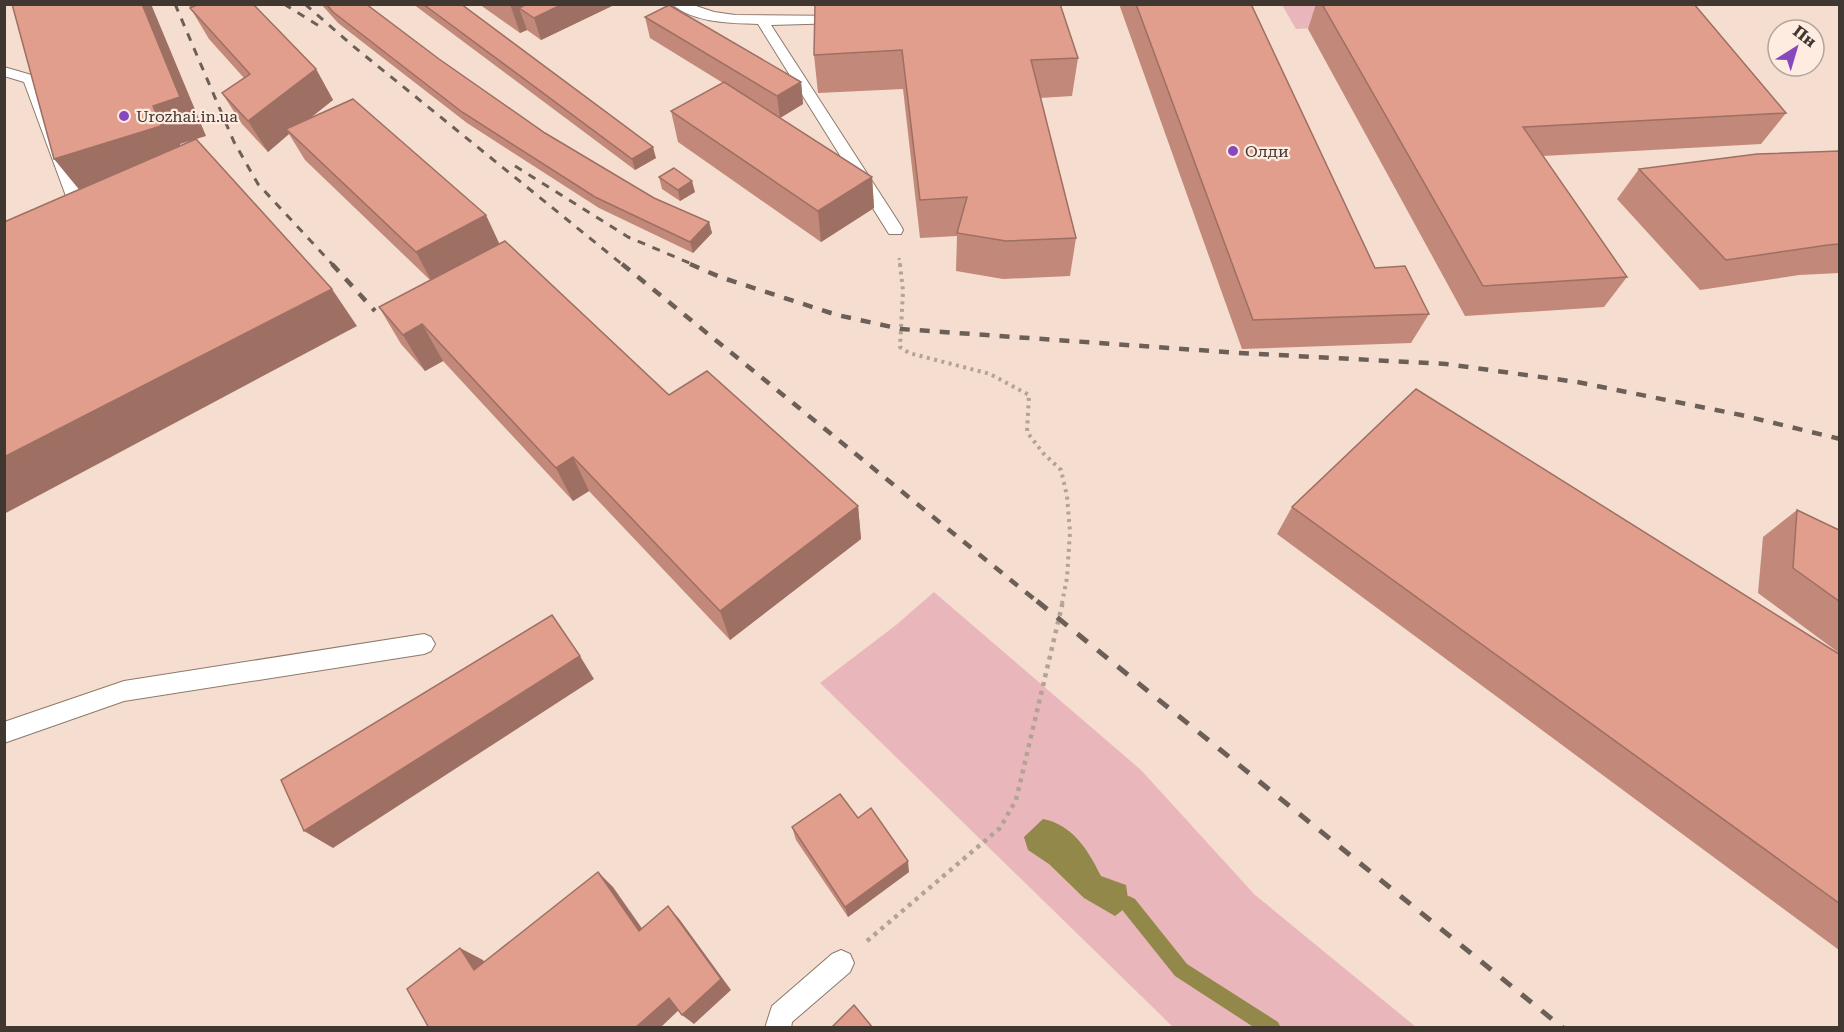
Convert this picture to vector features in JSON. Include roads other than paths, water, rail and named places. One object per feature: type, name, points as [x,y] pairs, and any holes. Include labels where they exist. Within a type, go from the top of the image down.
[{"type":"lane","points":[[678,4],[692,12],[762,21],[854,19]]},
{"type":"lane","points":[[762,21],[895,230]]},
{"type":"lane","points":[[4,72],[30,79],[79,210],[57,219]]},
{"type":"lane","points":[[4,733],[124,691],[424,644]]},
{"type":"lane","points":[[778,1028],[781,1015],[841,963]]},
{"type":"waterway","points":[[1129,905],[1181,970],[1272,1028]]},
{"type":"railway","points":[[175,4],[234,142],[258,184],[333,265]]},
{"type":"railway","points":[[284,4],[324,29]]},
{"type":"railway","points":[[305,4],[353,46],[623,265]]},
{"type":"railway","points":[[515,166],[628,237],[694,265]]},
{"type":"railway","points":[[332,264],[375,311]]},
{"type":"railway","points":[[622,264],[1039,603]]},
{"type":"railway","points":[[690,264],[720,277],[837,315],[901,329],[1240,353],[1446,364],[1577,382],[1741,415],[1840,439]]},
{"type":"railway","points":[[1037,601],[1563,1028]]},
{"type":"place","name":"Urozhai.in.ua","points":[[124,116]]},
{"type":"place","name":"Олди","points":[[1233,151]]}]
